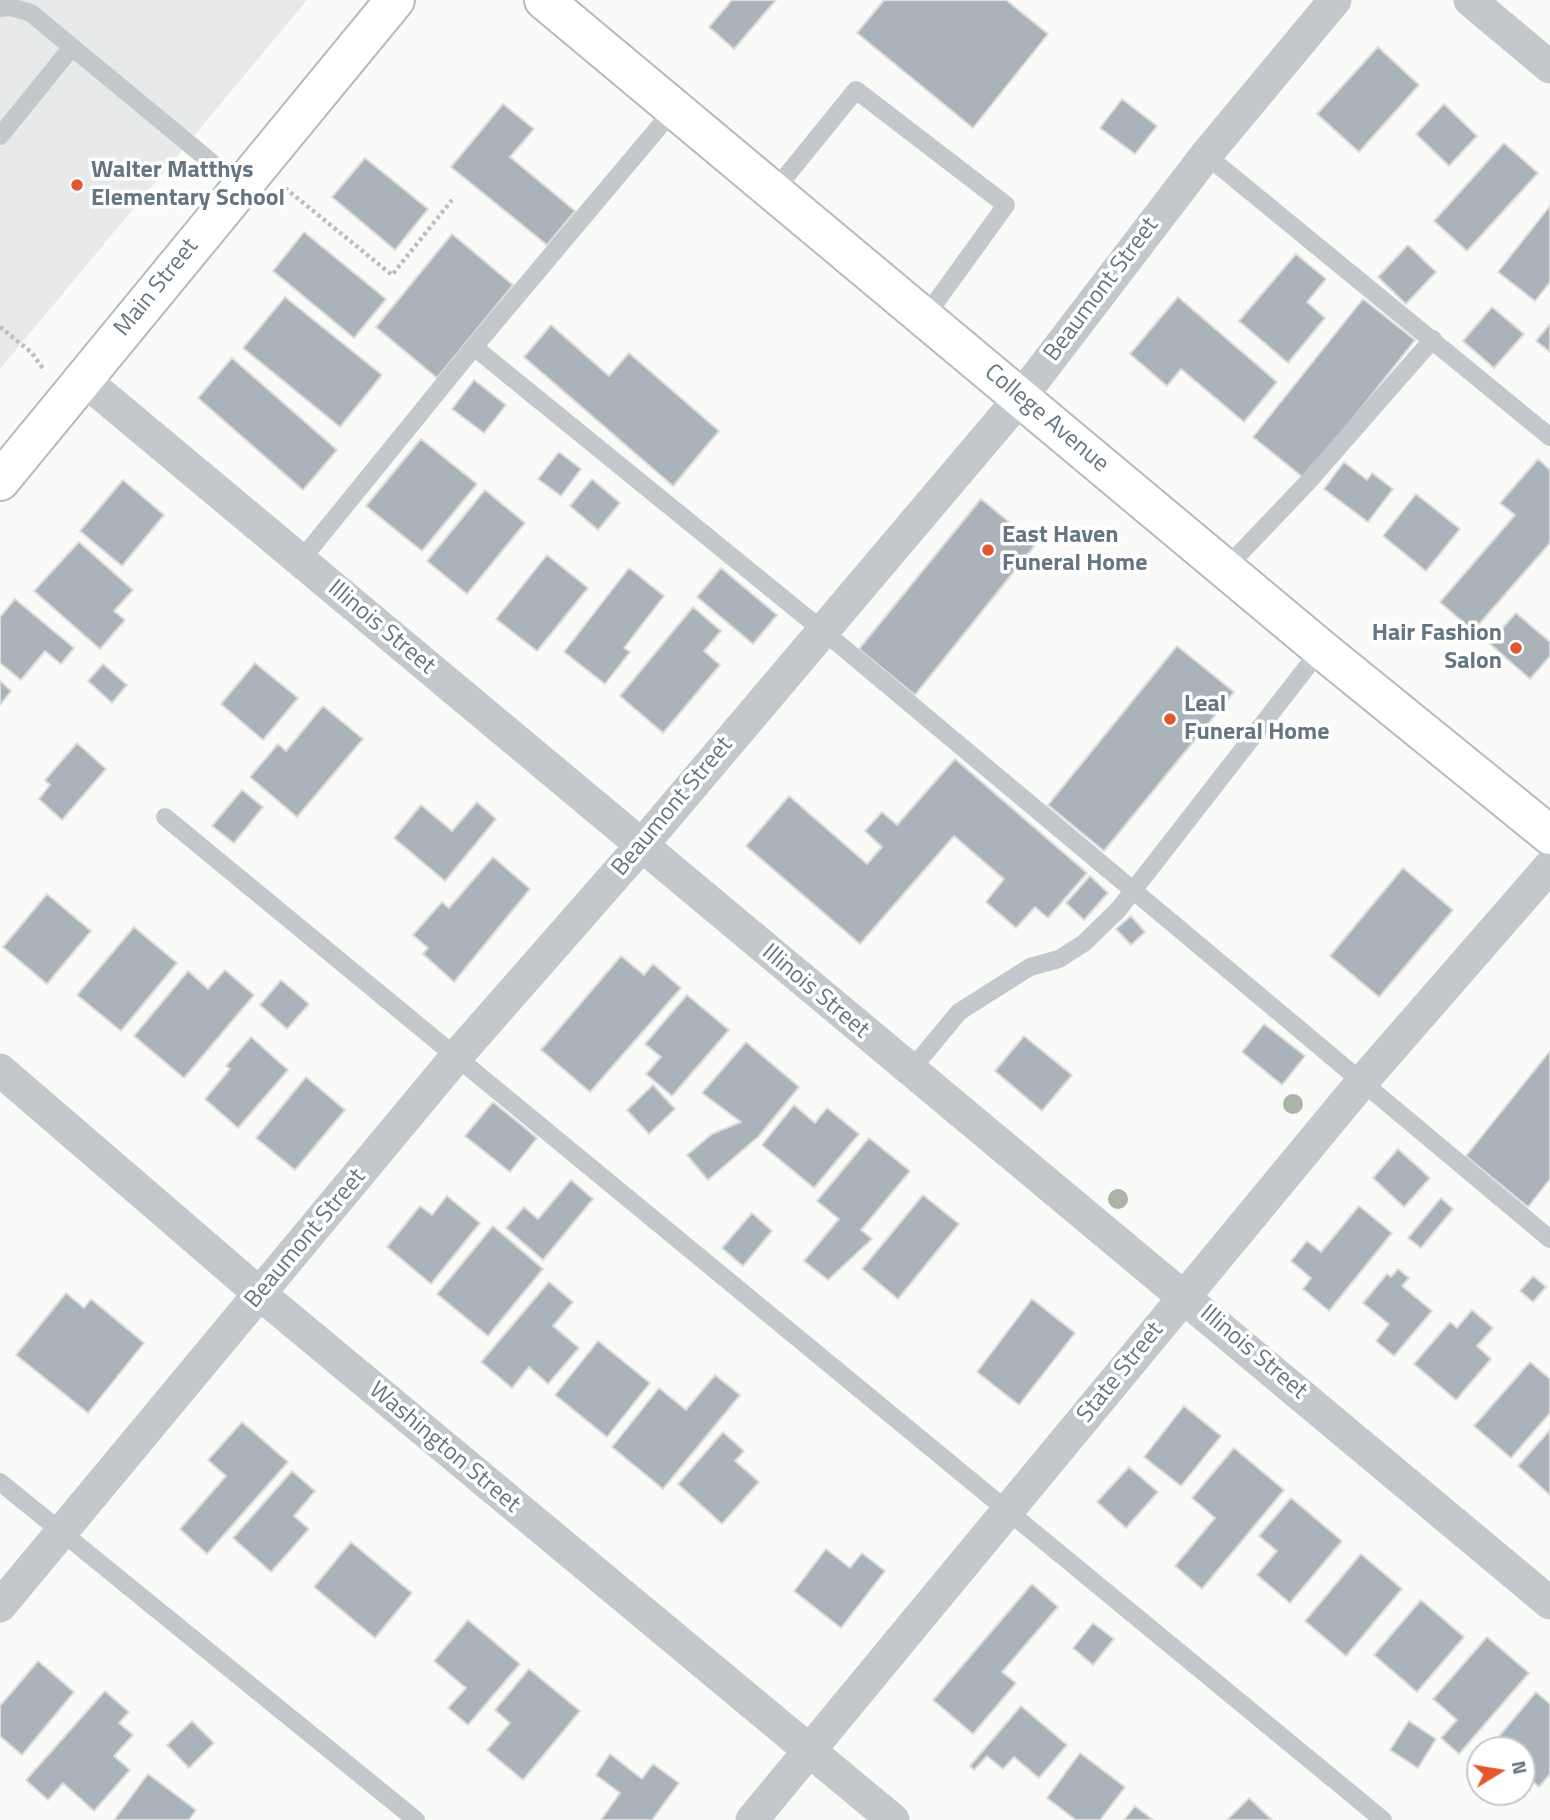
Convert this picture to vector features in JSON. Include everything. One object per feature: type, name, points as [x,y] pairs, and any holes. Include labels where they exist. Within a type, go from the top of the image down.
[{"type":"main road","name":"Main Street","points":[[0,481],[395,0]]},
{"type":"main road","name":"College Avenue","points":[[544,0],[1321,649],[1550,835]]},
{"type":"street","name":"Beaumont Street","points":[[0,1606],[456,1058],[641,846],[1021,397],[1206,155],[1335,0]]},
{"type":"street","points":[[1470,0],[1550,67]]},
{"type":"street","name":"Illinois Street","points":[[74,391],[301,560],[910,1071],[1185,1295],[1550,1603]]},
{"type":"street","name":"State Street","points":[[752,1820],[1362,1082],[1550,866]]},
{"type":"street","name":"Washington Street","points":[[0,1070],[260,1294],[893,1820]]},
{"type":"lane","points":[[0,8],[11,7],[32,13],[72,47],[248,176]]},
{"type":"lane","points":[[0,136],[72,47]]},
{"type":"lane","points":[[774,191],[856,90],[1006,205],[925,317]]},
{"type":"lane","points":[[301,560],[474,347],[675,108]]},
{"type":"lane","points":[[1206,155],[1550,437]]},
{"type":"lane","points":[[1225,569],[1307,483],[1433,339]]},
{"type":"lane","points":[[474,347],[822,630],[1550,1239]]},
{"type":"lane","points":[[910,1071],[959,1012],[1031,967],[1059,959],[1084,943],[1133,890],[1321,649]]},
{"type":"lane","points":[[165,817],[1383,1820]]},
{"type":"lane","points":[[0,1482],[416,1820]]},
{"type":"path","points":[[248,176],[392,275],[452,200]]},
{"type":"path","points":[[0,327],[74,391]]},
{"type":"shaded area","name":"Walter Matthys Elementary School","points":[[0,0],[307,0],[0,369]]},
{"type":"building","points":[[732,0],[776,0],[734,49],[709,27]]},
{"type":"building","points":[[884,0],[1006,0],[1048,34],[973,128],[857,33]]},
{"type":"building","points":[[1378,47],[1419,85],[1359,152],[1317,114]]},
{"type":"building","points":[[1122,99],[1157,126],[1135,154],[1100,128]]},
{"type":"building","points":[[503,104],[534,129],[510,157],[575,211],[547,245],[451,167]]},
{"type":"building","points":[[1444,104],[1477,136],[1449,166],[1416,134]]},
{"type":"building","points":[[1504,143],[1538,173],[1467,251],[1434,221]]},
{"type":"building","points":[[365,158],[428,209],[395,250],[332,197]]},
{"type":"building","points":[[1550,206],[1550,282],[1535,301],[1498,272]]},
{"type":"building","points":[[304,232],[386,299],[354,338],[273,271]]},
{"type":"building","points":[[452,234],[513,285],[437,378],[376,327]]},
{"type":"building","points":[[1408,245],[1436,272],[1406,304],[1378,277]]},
{"type":"building","points":[[1296,254],[1326,279],[1307,302],[1325,318],[1288,363],[1239,321]]},
{"type":"building","points":[[285,297],[382,375],[340,427],[243,348]]},
{"type":"building","points":[[1178,297],[1277,382],[1244,422],[1181,369],[1167,386],[1130,354]]},
{"type":"building","points":[[1363,299],[1415,340],[1305,479],[1253,437]]},
{"type":"building","points":[[1492,307],[1524,334],[1494,368],[1463,341]]},
{"type":"building","points":[[1550,324],[1550,352],[1536,341]]},
{"type":"building","points":[[551,325],[609,376],[629,353],[719,431],[673,486],[524,357]]},
{"type":"building","points":[[232,358],[337,450],[303,490],[198,398]]},
{"type":"building","points":[[474,380],[506,405],[484,433],[452,409]]},
{"type":"building","points":[[421,439],[477,484],[422,551],[366,506]]},
{"type":"building","points":[[559,452],[581,469],[561,496],[538,479]]},
{"type":"building","points":[[1538,459],[1550,470],[1550,543],[1473,631],[1440,602],[1515,515],[1500,503]]},
{"type":"building","points":[[1344,462],[1367,480],[1372,473],[1393,489],[1368,522],[1324,489]]},
{"type":"building","points":[[592,479],[620,503],[598,530],[570,506]]},
{"type":"building","points":[[123,480],[164,515],[122,566],[80,531]]},
{"type":"building","points":[[485,490],[525,523],[467,594],[427,561]]},
{"type":"building","points":[[1416,494],[1460,529],[1426,571],[1383,536]]},
{"type":"building","points":[[981,499],[1036,544],[915,695],[859,649]]},
{"type":"building","points":[[79,542],[133,590],[114,611],[125,620],[100,649],[34,591]]},
{"type":"building","points":[[547,555],[588,588],[537,651],[496,619]]},
{"type":"building","points":[[629,568],[664,596],[624,648],[630,652],[605,684],[564,652]]},
{"type":"building","points":[[721,568],[777,615],[753,644],[697,597]]},
{"type":"building","points":[[15,599],[74,648],[61,664],[45,651],[21,680],[0,663],[0,617]]},
{"type":"building","points":[[693,607],[721,631],[704,651],[720,665],[663,733],[620,696]]},
{"type":"building","points":[[1516,613],[1550,642],[1550,656],[1530,679],[1489,643]]},
{"type":"building","points":[[1177,646],[1234,692],[1104,851],[1048,805]]},
{"type":"building","points":[[255,663],[298,698],[263,740],[221,704]]},
{"type":"building","points":[[103,664],[127,685],[112,703],[88,681]]},
{"type":"building","points":[[0,681],[11,691],[0,705]]},
{"type":"building","points":[[323,706],[363,739],[297,817],[250,777],[278,744],[286,751]]},
{"type":"building","points":[[77,743],[106,769],[62,820],[39,799],[50,785],[45,780]]},
{"type":"building","points":[[955,759],[1087,873],[1048,918],[1035,907],[1016,928],[986,902],[1004,879],[954,836],[860,944],[746,846],[789,796],[867,864],[882,847],[865,831],[882,812],[897,825]]},
{"type":"building","points":[[242,790],[263,807],[234,843],[212,826]]},
{"type":"building","points":[[477,802],[496,819],[445,881],[394,838],[421,805],[452,831]]},
{"type":"building","points":[[493,857],[530,889],[454,982],[423,954],[428,948],[413,935],[442,902],[449,908]]},
{"type":"building","points":[[1403,868],[1453,910],[1379,997],[1330,956]]},
{"type":"building","points":[[1090,876],[1108,893],[1084,920],[1066,903]]},
{"type":"building","points":[[47,894],[91,931],[47,984],[3,947]]},
{"type":"building","points":[[1131,916],[1145,932],[1131,945],[1116,929]]},
{"type":"building","points":[[134,927],[177,963],[121,1031],[77,995]]},
{"type":"building","points":[[621,956],[644,975],[653,964],[681,988],[590,1092],[541,1050]]},
{"type":"building","points":[[225,970],[254,995],[184,1078],[134,1036],[188,971],[208,989]]},
{"type":"building","points":[[281,980],[309,1004],[287,1029],[260,1005]]},
{"type":"building","points":[[687,995],[729,1030],[672,1096],[646,1074],[661,1057],[645,1044]]},
{"type":"building","points":[[1264,1024],[1305,1056],[1282,1085],[1242,1052]]},
{"type":"building","points":[[1024,1036],[1072,1075],[1042,1111],[995,1071]]},
{"type":"building","points":[[251,1037],[288,1070],[238,1128],[205,1099],[230,1069],[226,1066]]},
{"type":"building","points":[[746,1042],[799,1087],[759,1136],[708,1180],[687,1155],[712,1134],[741,1122],[702,1093]]},
{"type":"building","points":[[1550,1051],[1550,1179],[1528,1207],[1466,1156]]},
{"type":"building","points":[[306,1077],[345,1110],[295,1170],[256,1138]]},
{"type":"building","points":[[653,1085],[675,1109],[649,1134],[627,1110]]},
{"type":"building","points":[[493,1102],[537,1138],[510,1172],[465,1136]]},
{"type":"building","points":[[794,1105],[815,1123],[827,1108],[859,1134],[814,1188],[762,1145]]},
{"type":"building","points":[[869,1138],[910,1171],[861,1230],[872,1239],[828,1280],[804,1261],[839,1219],[817,1201]]},
{"type":"building","points":[[1398,1149],[1430,1178],[1404,1207],[1373,1178]]},
{"type":"building","points":[[571,1180],[593,1199],[543,1260],[506,1228],[524,1207],[538,1219]]},
{"type":"building","points":[[923,1195],[959,1224],[898,1299],[862,1269]]},
{"type":"building","points":[[447,1196],[480,1223],[431,1284],[387,1247],[420,1206],[432,1215]]},
{"type":"building","points":[[1441,1198],[1453,1209],[1421,1248],[1408,1238]]},
{"type":"building","points":[[1359,1206],[1392,1233],[1329,1311],[1303,1289],[1311,1278],[1291,1261],[1307,1241],[1321,1252]]},
{"type":"building","points":[[752,1213],[772,1231],[743,1266],[722,1248]]},
{"type":"building","points":[[493,1226],[543,1269],[488,1336],[437,1294]]},
{"type":"building","points":[[1398,1269],[1409,1278],[1402,1286],[1432,1311],[1394,1356],[1376,1341],[1389,1324],[1363,1303],[1387,1274],[1391,1277]]},
{"type":"building","points":[[1533,1276],[1546,1287],[1533,1302],[1520,1291]]},
{"type":"building","points":[[549,1282],[573,1302],[553,1326],[579,1348],[548,1384],[529,1367],[512,1388],[481,1362]]},
{"type":"building","points":[[66,1293],[84,1308],[91,1299],[144,1343],[88,1413],[16,1355]]},
{"type":"building","points":[[1032,1299],[1075,1333],[1019,1405],[977,1372]]},
{"type":"building","points":[[1472,1310],[1493,1328],[1477,1346],[1491,1359],[1456,1400],[1414,1364],[1450,1322],[1457,1328]]},
{"type":"building","points":[[598,1341],[650,1383],[607,1437],[555,1395]]},
{"type":"building","points":[[1530,1362],[1550,1379],[1550,1413],[1511,1458],[1474,1426]]},
{"type":"building","points":[[715,1375],[740,1395],[663,1489],[612,1447],[659,1388],[686,1410]]},
{"type":"building","points":[[1184,1406],[1221,1436],[1181,1486],[1144,1457]]},
{"type":"building","points":[[242,1422],[288,1462],[207,1554],[180,1529],[226,1476],[208,1460]]},
{"type":"building","points":[[1550,1430],[1550,1495],[1518,1466]]},
{"type":"building","points":[[723,1432],[744,1451],[735,1461],[759,1482],[722,1524],[678,1484]]},
{"type":"building","points":[[1234,1448],[1284,1490],[1202,1589],[1175,1566],[1215,1518],[1192,1498]]},
{"type":"building","points":[[1129,1467],[1158,1492],[1126,1528],[1097,1502]]},
{"type":"building","points":[[292,1471],[315,1491],[294,1516],[309,1529],[271,1572],[233,1538]]},
{"type":"building","points":[[1291,1498],[1342,1541],[1290,1603],[1257,1575],[1277,1551],[1259,1536]]},
{"type":"building","points":[[351,1542],[412,1593],[375,1638],[314,1587]]},
{"type":"building","points":[[826,1549],[850,1568],[862,1553],[885,1571],[841,1628],[794,1591]]},
{"type":"building","points":[[1361,1554],[1402,1589],[1346,1656],[1305,1621]]},
{"type":"building","points":[[1032,1584],[1058,1607],[1002,1672],[1016,1683],[973,1734],[933,1700]]},
{"type":"building","points":[[1421,1600],[1464,1637],[1417,1692],[1374,1655]]},
{"type":"building","points":[[468,1620],[520,1664],[468,1725],[448,1708],[466,1688],[434,1661]]},
{"type":"building","points":[[1093,1623],[1114,1639],[1093,1665],[1073,1648]]},
{"type":"building","points":[[1487,1637],[1529,1673],[1475,1736],[1466,1736],[1466,1746],[1459,1754],[1441,1738],[1457,1720],[1433,1699]]},
{"type":"building","points":[[38,1661],[74,1692],[22,1755],[0,1736],[0,1706]]},
{"type":"building","points":[[529,1669],[580,1711],[523,1780],[487,1750],[510,1723],[495,1710]]},
{"type":"building","points":[[105,1691],[129,1712],[119,1723],[133,1735],[114,1756],[130,1770],[94,1811],[63,1783],[48,1800],[26,1780]]},
{"type":"building","points":[[1536,1692],[1550,1704],[1550,1774],[1539,1787],[1536,1784],[1536,1736],[1499,1736]]},
{"type":"building","points":[[1021,1706],[1067,1745],[1039,1778],[1014,1757],[1003,1769],[987,1756],[974,1770],[970,1766]]},
{"type":"building","points":[[192,1721],[214,1743],[189,1768],[167,1745]]},
{"type":"building","points":[[1409,1721],[1436,1739],[1418,1768],[1390,1750]]},
{"type":"building","points":[[1080,1753],[1125,1787],[1100,1820],[1076,1820],[1047,1798]]},
{"type":"building","points":[[610,1754],[642,1779],[653,1764],[679,1783],[652,1820],[601,1820],[620,1793],[596,1775]]},
{"type":"building","points":[[148,1774],[196,1810],[189,1820],[114,1820]]},
{"type":"building","points":[[1249,1798],[1272,1820],[1227,1820]]},
{"type":"building","points":[[1135,1806],[1153,1820],[1124,1820]]},
{"type":"place","name":"Walter Matthys Elementary School","points":[[77,185]]},
{"type":"place","name":"East Haven Funeral Home","points":[[988,550]]},
{"type":"place","name":"Hair Fashion Salon","points":[[1516,648]]},
{"type":"place","name":"Leal Funeral Home","points":[[1170,719]]}]
